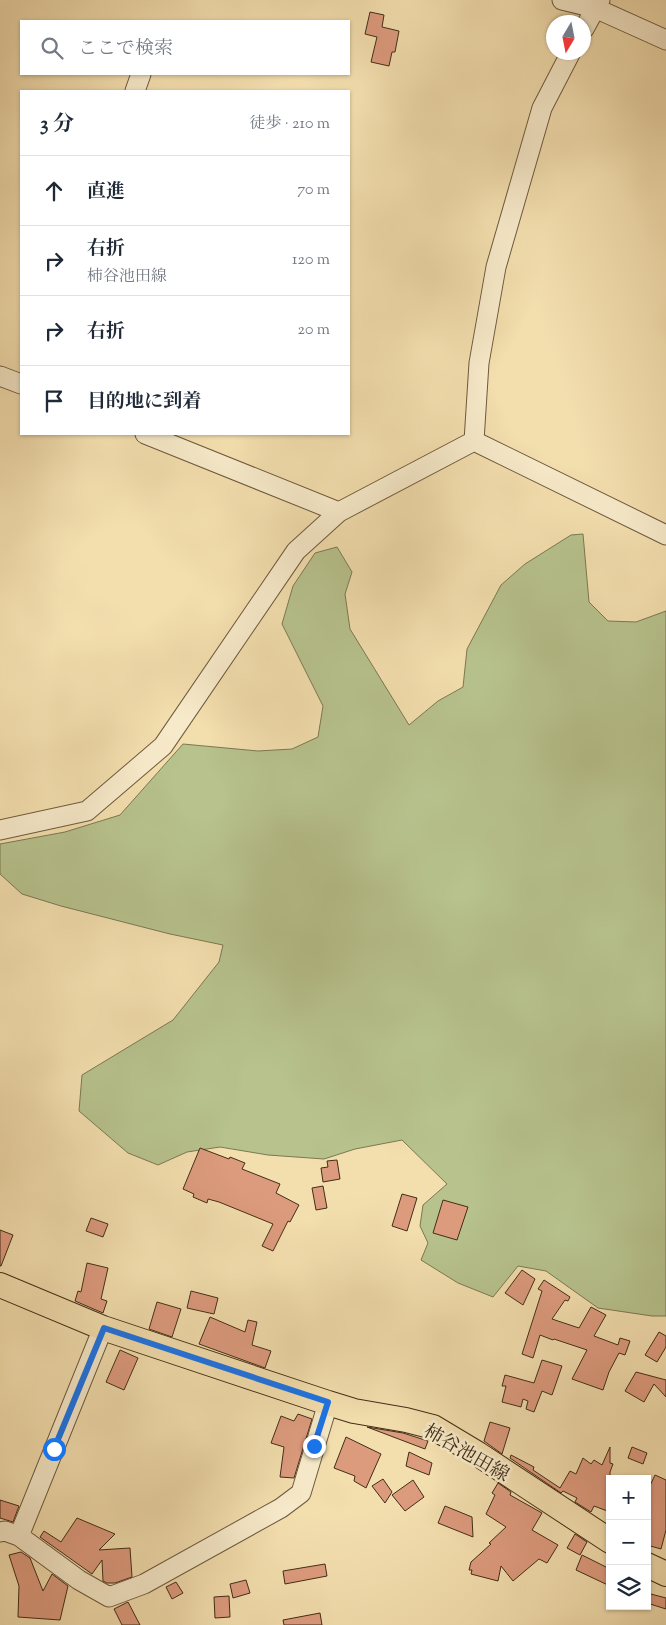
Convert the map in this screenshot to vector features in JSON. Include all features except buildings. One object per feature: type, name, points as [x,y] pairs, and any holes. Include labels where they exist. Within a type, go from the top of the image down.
[{"type":"main road","name":"柿谷池田線","points":[[0,1285],[104,1328],[354,1411],[406,1420],[433,1428],[478,1454],[606,1538]]},
{"type":"main road","points":[[651,1567],[666,1574]]},
{"type":"street","points":[[562,0],[597,4],[666,40]]},
{"type":"street","points":[[591,16],[597,4]]},
{"type":"street","points":[[474,441],[479,363],[496,267],[542,108],[567,60]]},
{"type":"street","points":[[135,90],[141,75]]},
{"type":"street","points":[[0,376],[20,384]]},
{"type":"street","points":[[147,435],[339,512]]},
{"type":"street","points":[[0,830],[87,811],[163,746],[296,551],[339,512],[474,441]]},
{"type":"street","points":[[474,441],[666,535]]},
{"type":"street","points":[[19,1536],[104,1328]]},
{"type":"street","points":[[0,1532],[5,1531],[19,1536],[79,1580],[109,1597],[144,1584],[281,1508],[301,1493],[328,1402]]},
{"type":"green space","points":[[583,534],[589,602],[608,621],[636,622],[666,611],[666,1316],[652,1316],[598,1308],[546,1271],[518,1266],[493,1297],[458,1283],[421,1260],[428,1243],[420,1226],[423,1205],[447,1184],[402,1140],[355,1149],[324,1159],[268,1155],[220,1147],[187,1152],[158,1165],[128,1153],[79,1111],[82,1075],[173,1020],[219,962],[223,945],[170,934],[22,894],[0,874],[0,844],[65,832],[120,815],[183,744],[258,751],[292,749],[318,737],[323,706],[282,624],[293,586],[315,553],[337,547],[352,572],[345,594],[350,629],[409,725],[438,701],[463,687],[467,649],[501,585],[525,564],[571,535]]},
{"type":"route","points":[[54,1449],[104,1328],[328,1402],[314,1446]]}]
